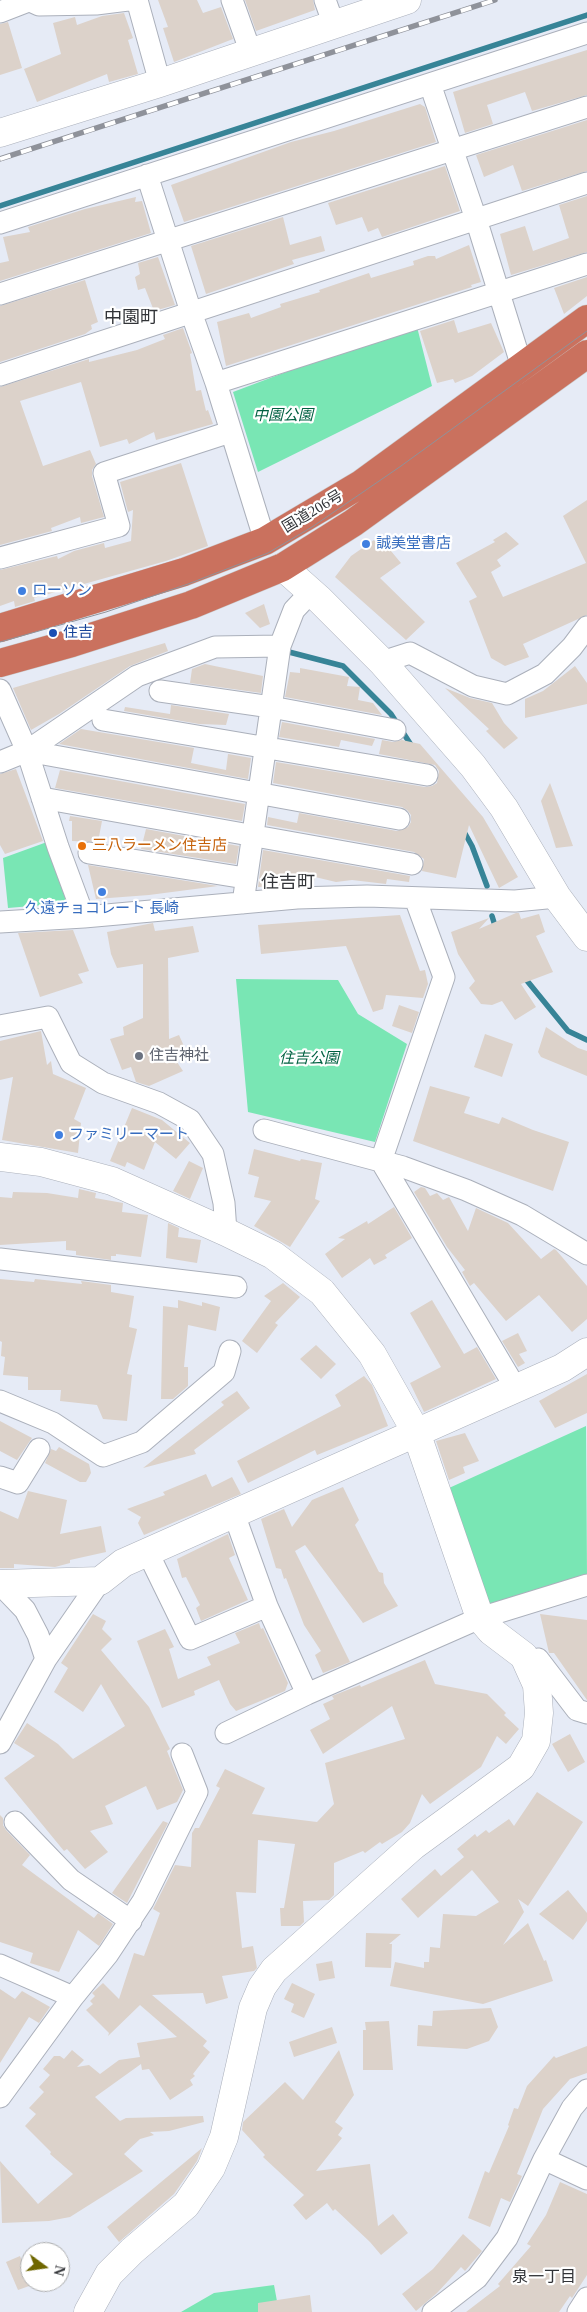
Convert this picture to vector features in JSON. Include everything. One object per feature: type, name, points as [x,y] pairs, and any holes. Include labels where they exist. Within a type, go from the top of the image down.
[{"type":"highway","name":"国道206号","points":[[0,628],[184,572],[265,541],[361,484],[587,319]]},
{"type":"highway","name":"国道206号","points":[[0,663],[72,643],[190,605],[283,567],[353,524],[587,354]]},
{"type":"street","points":[[0,12],[29,0],[39,5],[96,4],[128,0]]},
{"type":"street","points":[[136,0],[160,84]]},
{"type":"street","points":[[232,0],[251,53]]},
{"type":"street","points":[[325,0],[334,25]]},
{"type":"street","points":[[0,133],[160,84],[407,0]]},
{"type":"street","points":[[0,223],[587,33]]},
{"type":"street","points":[[430,84],[476,219],[522,367]]},
{"type":"street","points":[[0,294],[587,106]]},
{"type":"street","points":[[147,176],[169,239],[190,312],[216,383],[265,541]]},
{"type":"street","points":[[0,375],[587,184]]},
{"type":"street","points":[[216,383],[587,264]]},
{"type":"street","points":[[0,558],[119,526],[104,473],[230,432]]},
{"type":"street","points":[[283,567],[382,662],[473,766],[504,808],[557,897],[587,937]]},
{"type":"street","points":[[243,903],[251,836],[280,646],[294,610],[311,592]]},
{"type":"street","points":[[382,662],[410,653],[472,686],[507,694],[545,674],[572,647],[587,627]]},
{"type":"street","points":[[0,762],[27,751],[137,676],[215,647],[280,646]]},
{"type":"street","points":[[0,690],[27,751],[84,917]]},
{"type":"street","points":[[160,691],[271,707],[395,730]]},
{"type":"street","points":[[103,720],[427,775]]},
{"type":"street","points":[[27,751],[399,819]]},
{"type":"street","points":[[42,798],[412,864]]},
{"type":"street","points":[[89,853],[245,878]]},
{"type":"street","points":[[0,922],[349,896],[515,901],[557,897]]},
{"type":"street","points":[[415,898],[444,976],[381,1161],[515,1388]]},
{"type":"street","points":[[0,1026],[48,1017],[71,1063],[103,1083],[159,1103],[190,1120],[213,1154],[224,1203],[226,1232]]},
{"type":"street","points":[[264,1130],[403,1166],[466,1190],[514,1211],[587,1254]]},
{"type":"street","points":[[0,1157],[41,1162],[112,1181],[273,1255],[322,1292],[372,1354],[416,1432],[480,1618],[491,1631],[524,1656],[537,1685],[539,1713],[536,1741],[522,1766],[413,1846],[274,1970],[262,1987],[253,2008],[224,2137],[211,2168],[186,2205],[132,2251],[109,2274],[88,2312]]},
{"type":"street","points":[[0,1259],[236,1287]]},
{"type":"street","points":[[0,1401],[53,1423],[103,1456],[142,1442],[224,1372],[230,1351]]},
{"type":"street","points":[[0,1743],[46,1659],[100,1581],[123,1564],[562,1368],[587,1352]]},
{"type":"street","points":[[0,1477],[18,1484],[39,1449]]},
{"type":"street","points":[[234,1514],[267,1606],[307,1694]]},
{"type":"street","points":[[148,1553],[190,1639],[267,1606]]},
{"type":"street","points":[[0,1584],[100,1581]]},
{"type":"street","points":[[0,1584],[25,1610],[38,1635],[46,1659]]},
{"type":"street","points":[[226,1733],[307,1694],[480,1618],[587,1585]]},
{"type":"street","points":[[538,1659],[577,1710],[587,1713]]},
{"type":"street","points":[[0,2097],[131,1921],[197,1792],[182,1754]]},
{"type":"street","points":[[16,1822],[72,1880],[131,1921]]},
{"type":"street","points":[[0,1965],[73,1997]]},
{"type":"street","points":[[433,2312],[477,2278],[507,2238],[544,2159],[572,2108],[587,2090]]},
{"type":"street","points":[[544,2159],[587,2179]]},
{"type":"street","points":[[578,2312],[587,2298]]},
{"type":"green space","name":"中園公園","points":[[416,323],[432,386],[258,472],[233,392]]},
{"type":"green space","points":[[47,842],[67,903],[8,908],[3,858]]},
{"type":"green space","name":"住吉公園","points":[[236,979],[338,980],[358,1014],[407,1044],[375,1142],[248,1112]]},
{"type":"green space","points":[[586,1426],[587,1577],[487,1606],[449,1488]]},
{"type":"green space","points":[[274,2285],[279,2312],[181,2312],[214,2293]]},
{"type":"building","points":[[158,0],[197,0],[203,13],[221,7],[233,39],[174,62],[163,28],[168,27]]},
{"type":"building","points":[[245,0],[313,0],[315,10],[256,31]]},
{"type":"building","points":[[124,13],[133,38],[128,40],[138,74],[109,82],[107,74],[37,102],[24,69],[61,54],[53,23],[75,17],[77,25],[102,16]]},
{"type":"building","points":[[8,22],[22,68],[0,75],[0,24]]},
{"type":"building","points":[[587,50],[587,95],[532,111],[525,92],[487,105],[493,124],[465,133],[453,92]]},
{"type":"building","points":[[420,104],[425,107],[436,142],[184,222],[171,185],[291,142],[334,131]]},
{"type":"building","points":[[587,120],[587,171],[522,191],[513,165],[484,177],[476,155]]},
{"type":"building","points":[[445,166],[460,211],[382,237],[378,228],[368,232],[362,217],[336,225],[328,203]]},
{"type":"building","points":[[587,196],[587,252],[511,275],[500,234],[525,226],[533,251],[569,238],[559,205]]},
{"type":"building","points":[[136,197],[135,202],[142,201],[151,233],[0,281],[0,263],[9,261],[3,237],[30,232],[28,227],[85,209]]},
{"type":"building","points":[[283,217],[290,245],[321,236],[325,251],[292,260],[294,264],[206,294],[191,246]]},
{"type":"building","points":[[469,245],[481,282],[471,285],[472,287],[226,366],[217,322],[249,313],[251,318],[281,307],[280,304],[320,292],[319,290],[369,273],[371,278],[414,265],[413,261],[428,256],[435,256],[436,259]]},
{"type":"building","points":[[158,257],[175,305],[154,311],[145,288],[138,290],[135,277],[140,274],[138,263]]},
{"type":"building","points":[[587,277],[587,296],[564,314],[554,288]]},
{"type":"building","points":[[85,280],[98,322],[91,325],[92,329],[85,334],[0,362],[0,306]]},
{"type":"building","points":[[454,320],[458,333],[491,323],[504,352],[472,376],[455,383],[453,379],[437,383],[420,331]]},
{"type":"building","points":[[183,328],[192,353],[190,354],[196,391],[201,390],[206,411],[208,410],[213,424],[156,440],[154,432],[129,444],[127,439],[100,447],[81,382],[20,401],[43,466],[90,450],[96,464],[92,470],[92,476],[104,517],[81,523],[80,517],[51,528],[52,531],[0,545],[0,387],[89,359],[89,362],[137,350],[165,339],[163,335]]},
{"type":"building","points":[[181,463],[208,546],[166,561],[34,598],[35,601],[15,607],[14,601],[0,606],[0,570],[57,556],[58,559],[74,551],[104,543],[105,548],[131,541],[133,510],[128,512],[120,482]]},
{"type":"building","points":[[587,500],[587,615],[523,644],[529,657],[505,666],[491,658],[469,601],[477,597],[456,563],[495,542],[493,540],[506,532],[519,544],[497,560],[501,566],[491,572],[503,597],[586,563],[563,516]]},
{"type":"building","points":[[374,540],[380,548],[386,545],[401,563],[380,578],[425,622],[406,640],[335,577],[351,556]]},
{"type":"building","points":[[264,604],[270,624],[260,628],[245,613]]},
{"type":"building","points":[[165,643],[168,651],[130,666],[59,714],[31,730],[13,688]]},
{"type":"building","points":[[205,664],[263,676],[261,693],[190,683],[192,669]]},
{"type":"building","points":[[575,666],[587,683],[587,704],[525,718],[525,699],[543,691]]},
{"type":"building","points":[[300,668],[349,677],[347,686],[360,687],[358,700],[373,703],[382,715],[285,697],[290,672],[300,673]]},
{"type":"building","points":[[445,688],[470,698],[492,703],[504,723],[518,738],[504,749],[486,731],[489,729]]},
{"type":"building","points":[[171,705],[229,714],[226,725],[199,724],[124,711],[125,707],[170,714]]},
{"type":"building","points":[[282,722],[375,739],[372,746],[341,740],[339,747],[279,737]]},
{"type":"building","points":[[81,729],[194,748],[191,763],[226,770],[228,754],[251,758],[248,779],[59,744]]},
{"type":"building","points":[[382,740],[393,742],[402,740],[420,744],[483,817],[518,877],[499,888],[469,825],[456,878],[422,871],[424,859],[414,852],[267,825],[268,817],[297,823],[299,813],[397,831],[408,827],[411,822],[411,815],[402,807],[273,783],[276,762],[425,787],[437,783],[439,771],[435,765],[379,754]]},
{"type":"building","points":[[16,769],[43,841],[5,854],[0,845],[0,774]]},
{"type":"building","points":[[60,770],[245,804],[242,821],[55,788]]},
{"type":"building","points":[[550,783],[573,846],[556,848],[541,801]]},
{"type":"building","points":[[70,816],[102,821],[98,842],[72,841],[72,821],[69,821]]},
{"type":"building","points":[[146,829],[239,846],[236,864],[141,849]]},
{"type":"building","points":[[263,850],[410,876],[409,882],[387,879],[386,884],[352,880],[336,882],[315,877],[314,882],[283,874],[282,886],[258,887]]},
{"type":"building","points":[[88,865],[218,886],[149,895],[96,899]]},
{"type":"building","points":[[519,913],[521,919],[539,914],[545,932],[536,936],[553,972],[521,984],[536,1007],[515,1020],[502,1001],[492,1005],[481,1004],[469,988],[475,981],[458,954],[451,932],[489,918],[479,929]]},
{"type":"building","points":[[400,915],[420,971],[425,970],[428,984],[423,998],[386,995],[383,1009],[373,1012],[346,946],[261,954],[258,925]]},
{"type":"building","points":[[153,923],[155,931],[193,926],[199,952],[168,958],[169,1039],[179,1035],[187,1053],[175,1059],[183,1071],[149,1086],[136,1082],[131,1067],[122,1070],[110,1039],[124,1035],[123,1027],[143,1018],[143,964],[117,968],[111,954],[107,932]]},
{"type":"building","points":[[73,930],[89,971],[78,974],[83,983],[40,997],[18,933]]},
{"type":"building","points":[[399,1005],[419,1012],[412,1033],[392,1026]]},
{"type":"building","points":[[546,1027],[578,1048],[587,1051],[587,1076],[541,1057],[538,1052]]},
{"type":"building","points":[[41,1031],[47,1065],[51,1061],[53,1074],[86,1088],[74,1119],[81,1123],[78,1153],[2,1140],[13,1077],[0,1080],[0,1041]]},
{"type":"building","points":[[485,1034],[513,1044],[502,1077],[474,1067]]},
{"type":"building","points":[[430,1086],[470,1097],[464,1113],[499,1124],[502,1117],[569,1142],[553,1191],[413,1141]]},
{"type":"building","points":[[132,1108],[162,1120],[190,1143],[176,1159],[155,1142],[144,1170],[127,1162],[125,1167],[110,1161]]},
{"type":"building","points":[[254,1149],[300,1161],[301,1159],[322,1163],[315,1199],[320,1201],[290,1247],[254,1226],[271,1201],[254,1197],[259,1177],[248,1174]]},
{"type":"building","points":[[189,1161],[203,1168],[190,1199],[173,1191]]},
{"type":"building","points":[[421,1187],[425,1188],[430,1196],[437,1193],[443,1200],[449,1197],[468,1231],[476,1208],[508,1223],[541,1259],[554,1249],[556,1250],[587,1286],[587,1319],[572,1332],[539,1295],[506,1321],[474,1283],[470,1286],[462,1272],[465,1270],[447,1247],[414,1192]]},
{"type":"building","points":[[79,1189],[96,1193],[95,1198],[123,1203],[122,1212],[148,1215],[141,1257],[116,1254],[116,1256],[111,1256],[111,1260],[76,1255],[76,1251],[66,1250],[66,1241],[0,1245],[0,1197],[12,1198],[13,1192],[47,1193],[78,1198]]},
{"type":"building","points":[[394,1207],[412,1238],[385,1255],[387,1258],[374,1265],[370,1258],[342,1278],[325,1254],[345,1239],[338,1238],[367,1221],[368,1224]]},
{"type":"building","points":[[168,1223],[179,1228],[178,1237],[201,1240],[197,1263],[166,1258]]},
{"type":"building","points":[[0,1279],[34,1282],[35,1279],[82,1284],[81,1281],[111,1285],[111,1292],[134,1296],[129,1327],[137,1329],[127,1374],[132,1375],[127,1421],[103,1419],[97,1405],[60,1401],[61,1390],[28,1390],[28,1377],[3,1375],[5,1357],[1,1356],[2,1342],[0,1341]]},
{"type":"building","points":[[283,1283],[300,1297],[275,1323],[278,1325],[257,1353],[242,1341],[271,1301],[264,1296]]},
{"type":"building","points":[[178,1300],[202,1306],[202,1302],[220,1307],[216,1331],[188,1325],[184,1367],[188,1367],[188,1386],[173,1399],[161,1399],[163,1306],[178,1308]]},
{"type":"building","points":[[432,1300],[464,1354],[477,1347],[496,1379],[424,1412],[410,1383],[441,1367],[410,1313]]},
{"type":"building","points":[[518,1333],[527,1351],[519,1354],[525,1363],[518,1367],[502,1341]]},
{"type":"building","points":[[316,1345],[336,1364],[321,1379],[300,1359]]},
{"type":"building","points":[[587,1374],[587,1413],[555,1428],[539,1401]]},
{"type":"building","points":[[364,1376],[372,1385],[388,1426],[317,1455],[315,1450],[248,1483],[237,1461],[341,1406],[335,1395]]},
{"type":"building","points":[[237,1391],[250,1408],[194,1450],[196,1454],[143,1468],[224,1405],[221,1402]]},
{"type":"building","points":[[0,1421],[32,1438],[17,1460],[0,1451]]},
{"type":"building","points":[[465,1433],[479,1461],[463,1467],[465,1473],[449,1480],[436,1441]]},
{"type":"building","points":[[59,1447],[89,1464],[91,1473],[86,1482],[80,1482],[45,1463],[51,1449],[56,1451]]},
{"type":"building","points":[[206,1474],[212,1487],[232,1477],[241,1494],[144,1535],[138,1523],[141,1517],[127,1509],[165,1495],[163,1492]]},
{"type":"building","points":[[343,1487],[359,1520],[355,1525],[379,1572],[383,1573],[384,1583],[398,1606],[363,1623],[305,1545],[295,1551],[350,1662],[323,1673],[315,1655],[321,1651],[304,1625],[286,1578],[284,1579],[281,1569],[276,1568],[261,1519],[284,1509],[292,1527],[312,1500]]},
{"type":"building","points":[[28,1491],[67,1500],[60,1534],[101,1526],[106,1552],[70,1560],[70,1563],[55,1567],[14,1564],[14,1568],[0,1568],[0,1511],[18,1519]]},
{"type":"building","points":[[228,1534],[235,1555],[229,1558],[248,1600],[201,1621],[196,1608],[200,1605],[186,1577],[182,1578],[177,1559]]},
{"type":"building","points":[[93,1614],[106,1621],[102,1629],[112,1639],[101,1650],[149,1707],[170,1749],[167,1751],[183,1790],[177,1802],[157,1810],[146,1786],[105,1806],[113,1824],[90,1831],[108,1852],[85,1869],[67,1849],[64,1851],[4,1778],[35,1756],[14,1743],[27,1723],[58,1744],[73,1759],[125,1726],[101,1684],[83,1712],[54,1692],[68,1668],[61,1663]]},
{"type":"building","points":[[540,1614],[587,1620],[587,1700],[554,1653],[549,1653]]},
{"type":"building","points":[[259,1623],[288,1683],[285,1691],[236,1711],[230,1704],[219,1680],[194,1691],[195,1695],[162,1708],[137,1641],[165,1629],[174,1647],[169,1649],[178,1679],[211,1665],[207,1657],[240,1643],[235,1633]]},
{"type":"building","points":[[425,1660],[435,1684],[487,1694],[506,1713],[504,1715],[519,1729],[506,1744],[497,1736],[481,1767],[430,1804],[422,1794],[410,1823],[402,1832],[382,1844],[380,1842],[365,1853],[363,1851],[334,1863],[334,1895],[329,1900],[303,1901],[304,1922],[300,1926],[281,1926],[280,1908],[284,1908],[295,1844],[258,1840],[256,1893],[236,1892],[242,1948],[253,1946],[257,1968],[254,1971],[222,1976],[228,1998],[206,2004],[203,1993],[152,1995],[207,2041],[203,2046],[210,2052],[193,2074],[195,2076],[190,2080],[193,2085],[170,2100],[149,2069],[142,2070],[141,2064],[95,2097],[120,2121],[126,2118],[203,2116],[204,2122],[169,2131],[150,2132],[154,2135],[140,2139],[124,2154],[143,2171],[70,2217],[49,2221],[2,2223],[0,2161],[38,2204],[73,2174],[50,2154],[51,2152],[25,2126],[36,2114],[29,2108],[44,2092],[39,2087],[50,2075],[43,2069],[54,2056],[60,2056],[64,2059],[72,2050],[84,2060],[77,2067],[89,2065],[100,2074],[119,2060],[140,2057],[137,2043],[177,2037],[140,2005],[108,2036],[109,2033],[86,2010],[93,2004],[90,2001],[95,1996],[92,1993],[103,1983],[119,1999],[134,1953],[144,1956],[160,1913],[153,1909],[175,1865],[191,1867],[192,1833],[195,1828],[199,1828],[220,1788],[216,1786],[225,1769],[265,1788],[252,1814],[317,1822],[334,1804],[325,1763],[405,1739],[392,1706],[323,1754],[310,1730],[330,1719],[323,1704],[334,1699],[332,1696],[360,1685],[361,1687]]},
{"type":"building","points":[[570,1734],[585,1762],[568,1772],[552,1744]]},
{"type":"building","points":[[537,1792],[583,1822],[528,1906],[518,1899],[524,1912],[503,1945],[528,1923],[544,1961],[546,1960],[553,1981],[483,2004],[390,1986],[395,1962],[424,1968],[424,1962],[429,1962],[430,1947],[440,1948],[443,1914],[476,1916],[499,1902],[472,1870],[418,1918],[401,1899],[435,1869],[441,1876],[464,1857],[457,1849],[475,1834],[477,1837],[486,1830],[489,1833],[509,1819],[514,1826]]},
{"type":"building","points":[[0,1815],[3,1818],[3,1825],[6,1830],[30,1855],[22,1865],[94,1918],[98,1913],[113,1924],[99,1946],[78,1930],[59,1972],[30,1963],[33,1953],[0,1942]]},
{"type":"building","points":[[163,1821],[168,1823],[127,1903],[112,1893]]},
{"type":"building","points":[[568,1890],[587,1913],[587,1921],[573,1940],[539,1914]]},
{"type":"building","points":[[366,1933],[401,1934],[389,1944],[392,1944],[391,1968],[365,1967]]},
{"type":"building","points":[[332,1961],[335,1978],[319,1981],[316,1964]]},
{"type":"building","points":[[292,1983],[315,1994],[304,2018],[291,2012],[294,2004],[284,1999]]},
{"type":"building","points":[[0,1989],[15,1999],[22,1991],[50,2007],[39,2023],[29,2017],[0,2063]]},
{"type":"building","points":[[491,2008],[498,2027],[489,2041],[467,2049],[417,2046],[418,2025],[432,2026],[433,2011]]},
{"type":"building","points":[[389,2021],[393,2070],[363,2070],[363,2030],[366,2030],[365,2022]]},
{"type":"building","points":[[332,2027],[337,2043],[294,2057],[289,2042]]},
{"type":"building","points":[[587,2046],[587,2073],[570,2079],[543,2109],[517,2174],[522,2176],[510,2202],[501,2198],[490,2227],[468,2218],[485,2171],[489,2173],[509,2126],[514,2108],[518,2109],[527,2086],[554,2056],[556,2058]]},
{"type":"building","points":[[339,2050],[354,2095],[335,2122],[343,2128],[338,2135],[342,2138],[316,2171],[370,2164],[378,2226],[393,2214],[408,2233],[381,2255],[370,2242],[335,2209],[333,2211],[327,2203],[306,2220],[293,2205],[304,2195],[263,2157],[265,2155],[242,2130],[243,2122],[285,2082],[303,2100]]},
{"type":"building","points":[[202,2148],[197,2161],[174,2194],[119,2242],[107,2227]]},
{"type":"building","points":[[560,2182],[587,2194],[587,2275],[572,2298],[570,2296],[559,2312],[466,2312],[500,2286],[498,2284],[531,2246],[527,2244],[546,2215]]},
{"type":"building","points":[[463,2234],[482,2251],[465,2271],[461,2267],[437,2293],[416,2311],[402,2294],[433,2269]]},
{"type":"building","points":[[20,2256],[20,2289],[18,2290],[6,2262]]},
{"type":"building","points":[[310,2295],[312,2312],[258,2312],[258,2303]]},
{"type":"waterway","points":[[0,206],[587,15]]},
{"type":"waterway","points":[[289,652],[343,666],[391,714],[413,748]]},
{"type":"waterway","points":[[463,830],[472,846],[487,886]]},
{"type":"waterway","points":[[492,916],[496,929]]},
{"type":"waterway","points":[[524,977],[568,1031],[587,1040]]},
{"type":"tram line","points":[[0,642],[106,612],[188,584],[268,553],[312,527],[401,466],[587,331]]},
{"type":"railway","points":[[0,159],[495,0]]},
{"type":"place","name":"誠美堂書店","points":[[366,544]]},
{"type":"place","name":"ローソン","points":[[22,591]]},
{"type":"place","name":"住吉","points":[[53,633]]},
{"type":"place","name":"三八ラーメン住吉店","points":[[82,846]]},
{"type":"place","name":"久遠チョコレート 長崎","points":[[102,892]]},
{"type":"place","name":"住吉神社","points":[[139,1056]]},
{"type":"place","name":"ファミリーマート","points":[[59,1135]]},
{"type":"district","name":"中園町","points":[[131,318]]},
{"type":"district","name":"住吉町","points":[[288,883]]},
{"type":"district","name":"泉一丁目","points":[[544,2278]]}]
